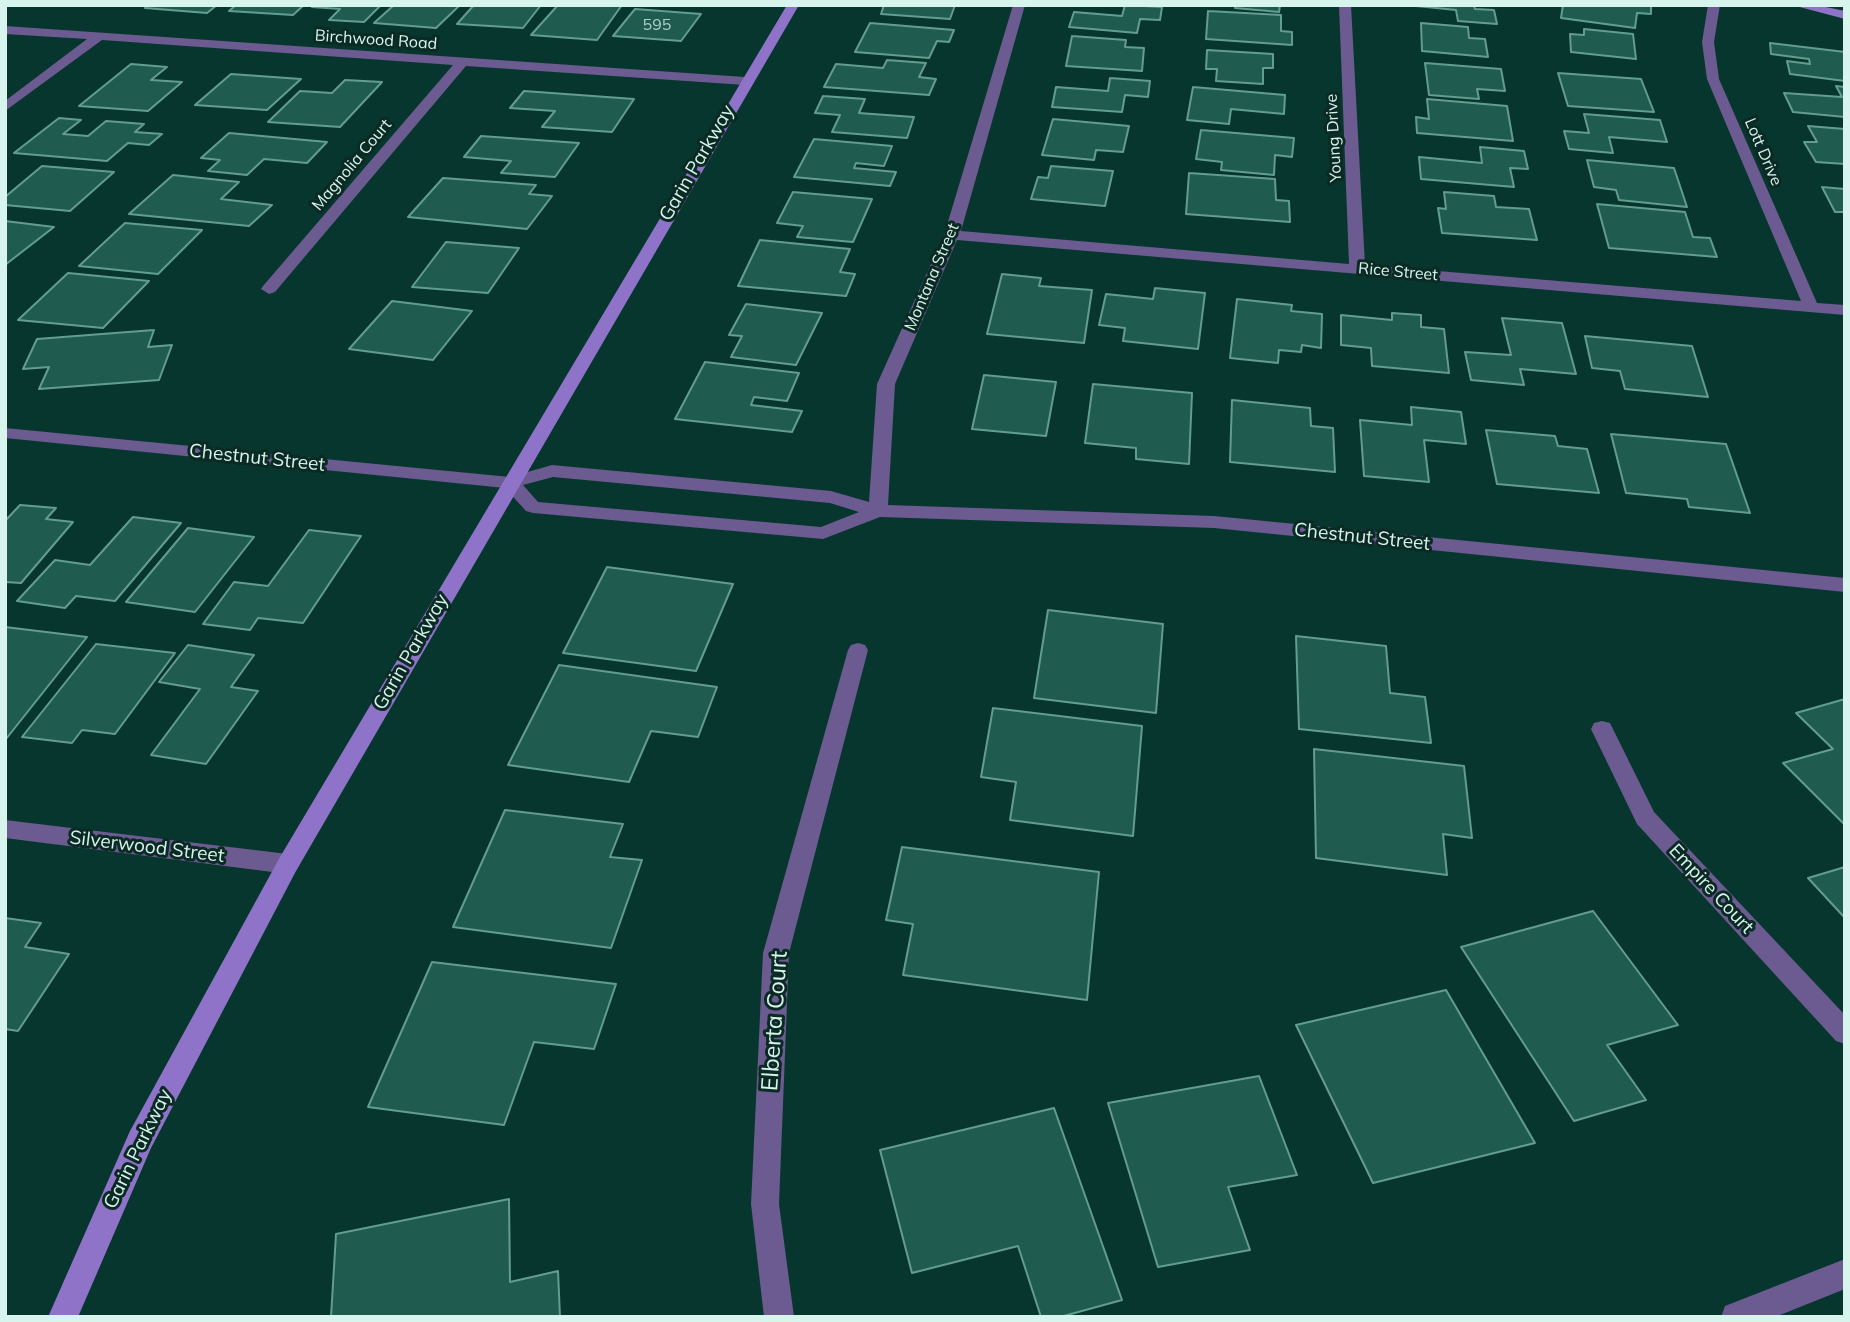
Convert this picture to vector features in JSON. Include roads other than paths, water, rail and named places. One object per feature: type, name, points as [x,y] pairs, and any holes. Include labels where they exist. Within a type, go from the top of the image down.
[{"type":"street","name":"Garin Parkway","points":[[63,1317],[140,1140],[288,864],[745,81],[793,5]]},
{"type":"street","name":"Montana Street","points":[[878,511],[886,384],[952,235],[1019,5]]},
{"type":"street","name":"Young Drive","points":[[1345,5],[1357,268]]},
{"type":"street","name":"Lott Drive","points":[[1714,5],[1708,42],[1713,79],[1811,307]]},
{"type":"street","points":[[1798,5],[1845,15]]},
{"type":"street","name":"Birchwood Road","points":[[5,30],[745,81]]},
{"type":"street","points":[[5,107],[97,38]]},
{"type":"street","name":"Magnolia Court","points":[[269,289],[461,63]]},
{"type":"street","name":"Rice Street","points":[[952,235],[1845,310]]},
{"type":"street","name":"Chestnut Street","points":[[5,433],[510,483],[552,471],[831,497],[878,511],[1214,522],[1845,585]]},
{"type":"street","name":"Chestnut Street","points":[[510,483],[533,507],[823,533],[878,511]]},
{"type":"street","name":"Elberta Court","points":[[779,1317],[765,1203],[776,953],[858,650]]},
{"type":"street","name":"Empire Court","points":[[1602,729],[1645,818],[1845,1033]]},
{"type":"street","name":"Silverwood Street","points":[[5,829],[288,864]]},
{"type":"street","points":[[1736,1317],[1845,1274]]}]
